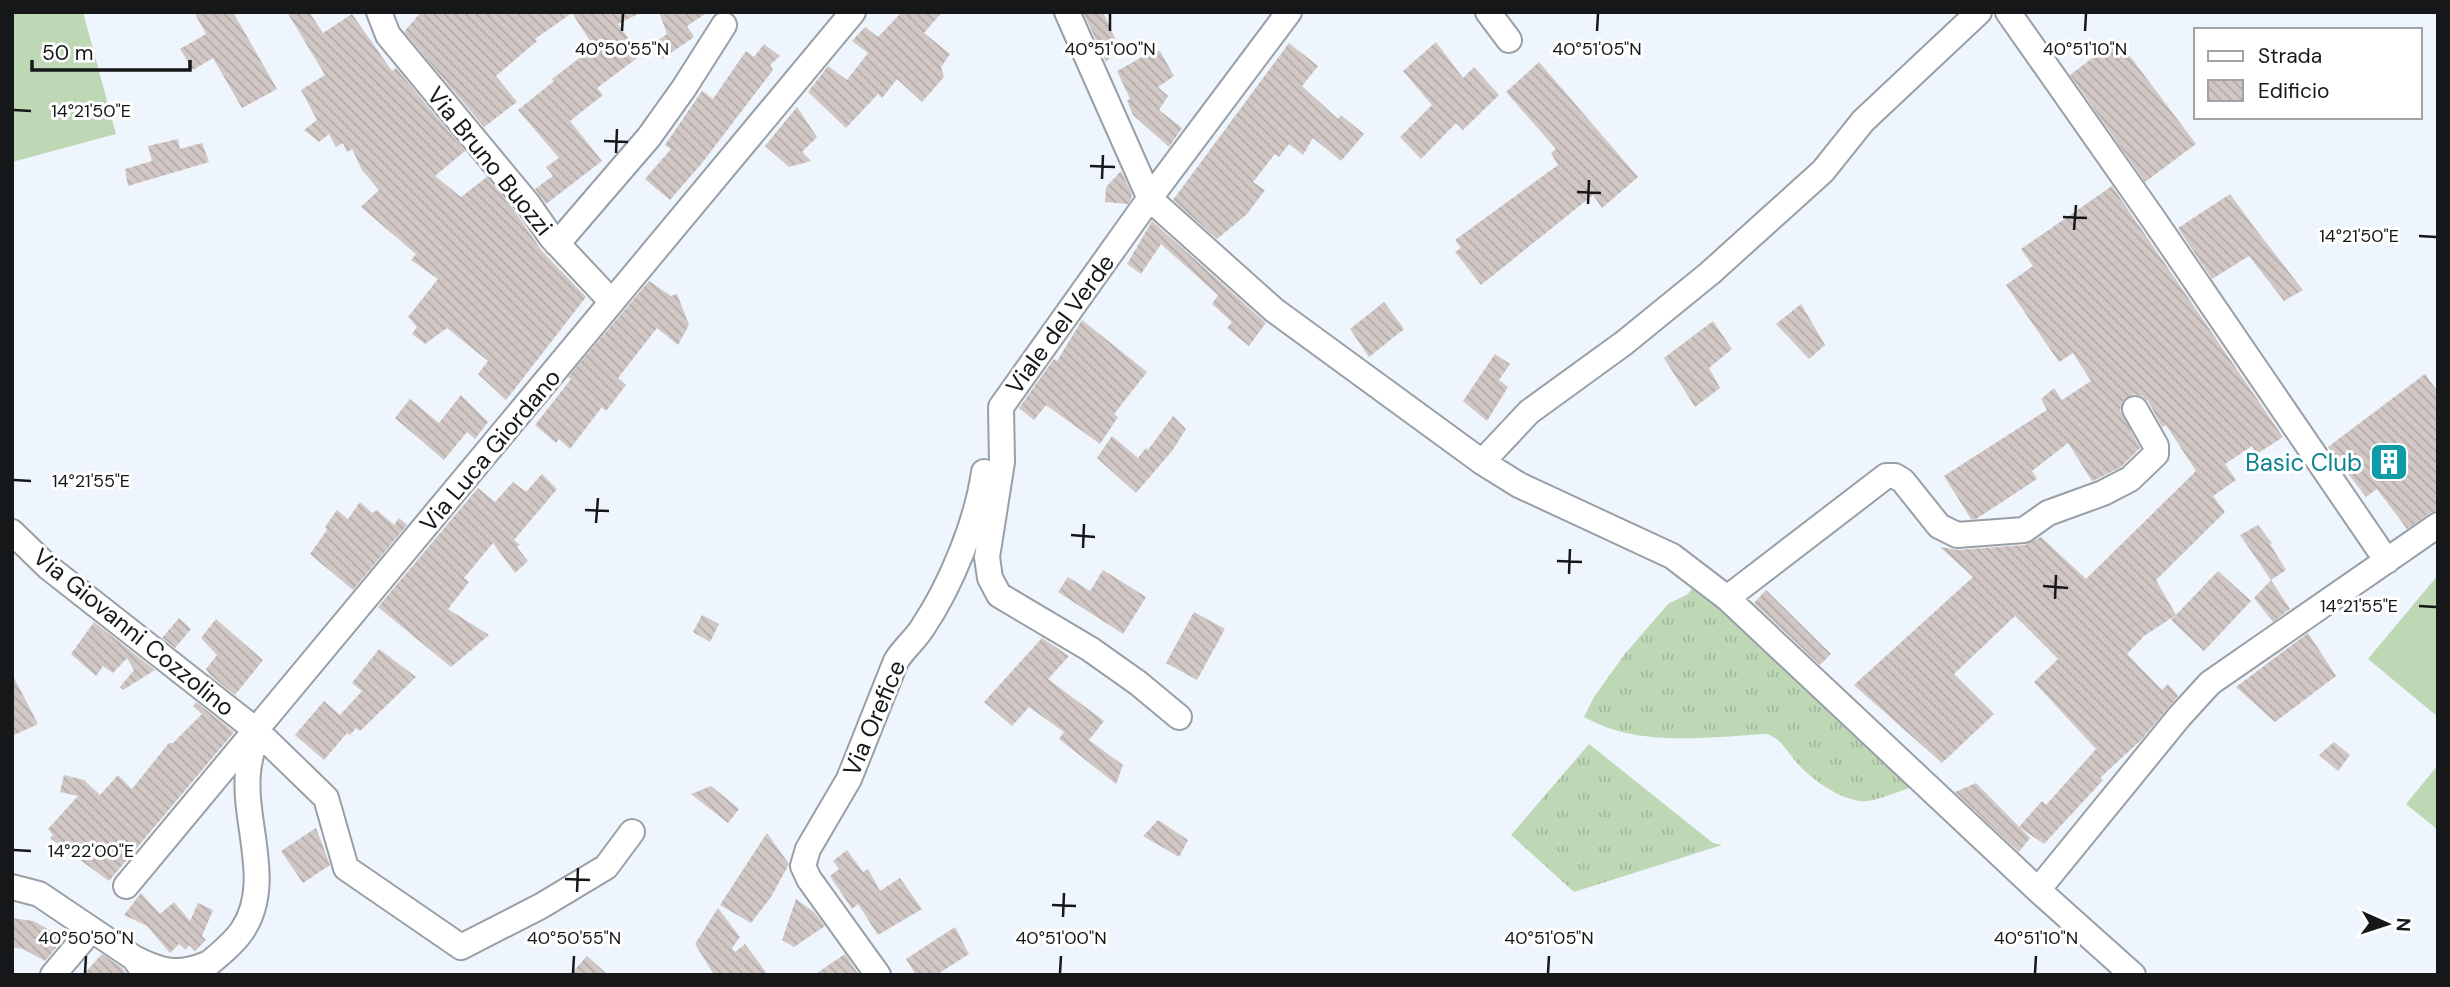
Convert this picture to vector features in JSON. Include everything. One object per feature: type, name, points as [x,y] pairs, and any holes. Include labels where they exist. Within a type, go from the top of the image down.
[{"type":"street","name":"Via Bruno Buozzi","points":[[379,12],[388,35],[528,204],[557,244],[612,302]]},
{"type":"street","name":"Via Luca Giordano","points":[[126,886],[853,12]]},
{"type":"street","points":[[1067,12],[1150,199],[1274,310],[1482,462],[1519,485],[1672,556],[1727,598],[2038,890],[2133,975]]},
{"type":"street","name":"Viale del Verde","points":[[1179,717],[1138,682],[1090,649],[999,594],[990,578],[987,557],[1002,463],[1001,407],[1150,199],[1289,12]]},
{"type":"street","points":[[1488,12],[1509,40]]},
{"type":"street","points":[[1482,462],[1529,412],[1624,343],[1710,273],[1823,171],[1863,121],[1979,12]]},
{"type":"street","points":[[2008,12],[2387,561]]},
{"type":"street","points":[[557,244],[649,137],[724,24]]},
{"type":"street","name":"Via Orefice","points":[[878,975],[809,879],[803,866],[808,849],[849,779],[897,661],[905,647],[921,631],[948,585],[981,499],[987,451],[1001,407]]},
{"type":"street","points":[[1727,598],[1886,476],[1895,476],[1903,481],[1939,526],[1957,535],[2024,530],[2048,513],[2130,480],[2157,454],[2156,446],[2135,409]]},
{"type":"street","points":[[2038,890],[2179,717],[2210,683],[2438,525]]},
{"type":"street","name":"Via Giovanni Cozzolino","points":[[12,532],[48,567],[257,731],[326,798],[346,869],[461,947],[541,906],[606,867],[632,832]]},
{"type":"street","points":[[12,887],[39,894],[140,967],[187,972],[201,970],[230,945],[243,929],[255,899],[257,868],[249,808],[248,772],[257,731]]},
{"type":"street","points":[[53,975],[90,930]]},
{"type":"green space","points":[[12,12],[83,12],[116,134],[12,162]]},
{"type":"green space","points":[[2438,575],[2438,717],[2368,659]]},
{"type":"green space","points":[[1694,586],[1915,786],[1874,800],[1859,801],[1820,784],[1780,743],[1767,734],[1697,738],[1650,737],[1605,727],[1584,717],[1594,697],[1624,655],[1668,604],[1688,594]]},
{"type":"green space","points":[[1589,744],[1713,843],[1722,845],[1574,892],[1511,835]]},
{"type":"green space","points":[[2438,765],[2438,830],[2406,804]]},
{"type":"building","points":[[194,12],[233,12],[277,89],[242,108],[213,58],[193,70],[180,49],[206,34]]},
{"type":"building","points":[[287,12],[309,12],[323,33],[352,14],[392,71],[396,68],[465,151],[435,176],[461,197],[487,177],[542,251],[586,297],[506,400],[478,374],[488,361],[447,328],[425,344],[412,334],[417,327],[408,317],[438,279],[411,260],[416,254],[361,207],[379,190],[362,170],[352,149],[347,152],[343,143],[336,147],[329,134],[319,142],[304,130],[317,120],[301,90],[325,75]]},
{"type":"building","points":[[421,12],[642,12],[618,24],[641,55],[597,88],[603,95],[570,121],[602,161],[546,204],[535,189],[553,176],[546,167],[559,158],[518,110],[554,81],[552,79],[594,47],[572,13],[535,39],[537,41],[496,76],[517,102],[484,127],[404,32]]},
{"type":"building","points":[[659,12],[708,12],[687,26],[694,37],[662,59],[653,44],[667,34]]},
{"type":"building","points":[[902,12],[942,12],[924,33],[950,54],[941,67],[944,77],[922,102],[897,79],[882,98],[878,94],[846,128],[808,92],[828,66],[847,80],[868,53],[852,41],[865,27],[878,37]]},
{"type":"building","points":[[1083,12],[1103,12],[1119,47],[1106,62]]},
{"type":"building","points":[[2117,39],[2196,144],[2145,182],[2070,75]]},
{"type":"building","points":[[1436,42],[1463,78],[1474,67],[1499,95],[1463,130],[1456,123],[1421,159],[1400,137],[1432,105],[1403,71]]},
{"type":"building","points":[[1289,43],[1318,66],[1302,86],[1338,119],[1341,115],[1364,134],[1341,161],[1313,138],[1303,155],[1289,144],[1279,157],[1275,154],[1253,182],[1265,190],[1247,214],[1217,239],[1173,200]]},
{"type":"building","points":[[764,44],[780,56],[770,65],[773,70],[702,163],[670,200],[645,179],[671,149],[665,145],[702,91],[713,99],[746,51],[754,57]]},
{"type":"building","points":[[1153,51],[1160,51],[1174,76],[1158,87],[1168,96],[1159,110],[1182,128],[1169,147],[1133,115],[1127,101],[1130,99],[1117,71]]},
{"type":"building","points":[[1539,62],[1638,177],[1602,208],[1593,195],[1481,285],[1455,252],[1461,248],[1455,240],[1558,165],[1551,153],[1556,149],[1506,92]]},
{"type":"building","points":[[797,107],[817,137],[802,152],[811,161],[789,167],[765,146]]},
{"type":"building","points":[[178,139],[180,149],[202,143],[209,162],[128,186],[125,169],[152,161],[148,146]]},
{"type":"building","points":[[1121,171],[1132,194],[1131,199],[1128,204],[1105,202],[1106,187]]},
{"type":"building","points":[[2112,186],[2283,437],[2257,454],[2252,446],[2225,464],[2236,480],[2213,496],[2225,512],[2156,580],[2176,615],[2144,636],[2127,654],[2162,690],[2168,684],[2178,696],[2141,740],[2100,778],[2103,780],[2044,844],[2019,827],[2042,801],[2046,805],[2096,749],[2034,682],[2058,659],[2015,616],[1954,674],[1994,714],[1942,763],[1854,685],[1973,577],[1940,547],[1958,550],[2025,545],[2041,537],[2086,579],[2196,471],[2166,425],[2162,427],[2148,401],[2134,394],[2123,401],[2120,410],[2140,448],[2121,467],[2097,479],[2092,481],[2068,443],[2032,471],[2037,479],[1976,519],[1971,519],[1944,476],[2047,410],[2041,399],[2054,388],[2062,400],[2091,381],[2073,353],[2059,362],[2006,285],[2033,266],[2021,249]]},
{"type":"building","points":[[2230,194],[2303,290],[2284,301],[2249,256],[2212,279],[2178,228]]},
{"type":"building","points":[[1152,221],[1266,323],[1249,346],[1227,328],[1232,322],[1212,304],[1218,295],[1161,244],[1141,274],[1127,264]]},
{"type":"building","points":[[649,281],[671,296],[677,294],[689,325],[678,345],[657,328],[618,378],[626,385],[606,411],[602,407],[570,449],[559,439],[556,443],[535,425],[571,379],[568,377]]},
{"type":"building","points":[[1384,302],[1404,329],[1369,357],[1350,329]]},
{"type":"building","points":[[1801,304],[1825,345],[1809,359],[1776,324]]},
{"type":"building","points":[[1082,320],[1147,372],[1114,414],[1118,417],[1100,444],[1046,405],[1034,420],[1019,408],[1054,359],[1057,361]]},
{"type":"building","points":[[1713,321],[1732,349],[1709,368],[1720,388],[1695,407],[1664,358]]},
{"type":"building","points":[[1495,354],[1510,364],[1499,380],[1508,387],[1487,421],[1463,401]]},
{"type":"building","name":"Basic Club","points":[[2425,374],[2438,392],[2438,510],[2407,529],[2377,489],[2366,497],[2328,447]]},
{"type":"building","points":[[461,395],[488,422],[475,439],[467,432],[444,460],[395,418],[410,399],[439,423]]},
{"type":"building","points":[[1173,416],[1186,429],[1172,451],[1136,493],[1097,458],[1112,436],[1138,458],[1146,448],[1148,450]]},
{"type":"building","points":[[542,474],[557,489],[514,540],[520,545],[517,547],[528,561],[515,573],[493,543],[464,578],[469,582],[448,609],[489,635],[451,667],[378,607],[478,488],[495,502],[513,482],[526,492]]},
{"type":"building","points":[[360,502],[372,513],[377,510],[394,525],[399,518],[407,525],[353,590],[310,554],[337,510],[348,519]]},
{"type":"building","points":[[2258,525],[2272,543],[2270,544],[2286,570],[2271,580],[2240,535]]},
{"type":"building","points":[[1103,570],[1146,597],[1123,634],[1058,592],[1068,577],[1090,591]]},
{"type":"building","points":[[2218,571],[2251,601],[2204,651],[2171,620]]},
{"type":"building","points":[[2271,580],[2290,609],[2273,622],[2254,598]]},
{"type":"building","points":[[1766,590],[1831,654],[1820,665],[1754,603]]},
{"type":"building","points":[[1194,612],[1225,629],[1197,680],[1166,663]]},
{"type":"building","points":[[702,615],[719,624],[710,642],[693,632]]},
{"type":"building","points":[[179,618],[191,629],[175,648],[162,638]]},
{"type":"building","points":[[216,619],[263,660],[235,695],[206,669],[217,655],[201,638]]},
{"type":"building","points":[[94,622],[155,670],[123,690],[120,687],[134,670],[127,658],[113,673],[103,666],[96,676],[71,654]]},
{"type":"building","points":[[2308,633],[2336,676],[2275,722],[2236,687]]},
{"type":"building","points":[[1042,638],[1069,656],[1048,679],[1104,721],[1089,740],[1123,765],[1116,784],[1059,739],[1064,732],[1029,707],[1012,726],[984,702]]},
{"type":"building","points":[[379,649],[416,677],[360,731],[356,728],[350,735],[347,733],[324,760],[295,735],[324,701],[340,715],[362,691],[352,683]]},
{"type":"building","points":[[12,674],[38,724],[12,736]]},
{"type":"building","points":[[196,702],[234,732],[109,881],[50,838],[53,835],[48,829],[78,796],[60,792],[64,775],[84,780],[100,795],[118,775],[132,789],[169,743],[173,743],[202,714],[193,706]]},
{"type":"building","points":[[2334,742],[2350,755],[2338,771],[2319,755]]},
{"type":"building","points":[[1976,783],[2030,838],[2019,852],[1955,792]]},
{"type":"building","points":[[711,786],[739,809],[728,823],[691,794]]},
{"type":"building","points":[[1158,820],[1188,840],[1179,857],[1143,836]]},
{"type":"building","points":[[316,828],[330,865],[303,883],[281,851]]},
{"type":"building","points":[[767,833],[789,864],[771,897],[751,923],[720,905]]},
{"type":"building","points":[[847,850],[863,872],[868,869],[880,891],[900,878],[922,909],[878,935],[858,904],[852,909],[830,876],[839,869],[833,861]]},
{"type":"building","points":[[141,893],[160,914],[174,902],[190,921],[198,903],[213,910],[202,936],[206,940],[195,951],[189,945],[186,950],[179,944],[170,953],[147,926],[124,915]]},
{"type":"building","points":[[796,899],[814,912],[825,926],[794,947],[782,940]]},
{"type":"building","points":[[718,908],[740,937],[732,948],[735,952],[745,944],[768,975],[714,975],[695,944]]},
{"type":"building","points":[[12,918],[33,921],[64,938],[45,961],[23,949],[12,947]]},
{"type":"building","points":[[955,927],[969,954],[936,975],[916,975],[906,959]]},
{"type":"building","points":[[102,954],[121,967],[128,975],[83,975]]},
{"type":"building","points":[[845,954],[859,975],[814,975]]},
{"type":"building","points":[[587,956],[608,975],[570,975]]},
{"type":"place","name":"Basic Club","points":[[2389,462]]}]
